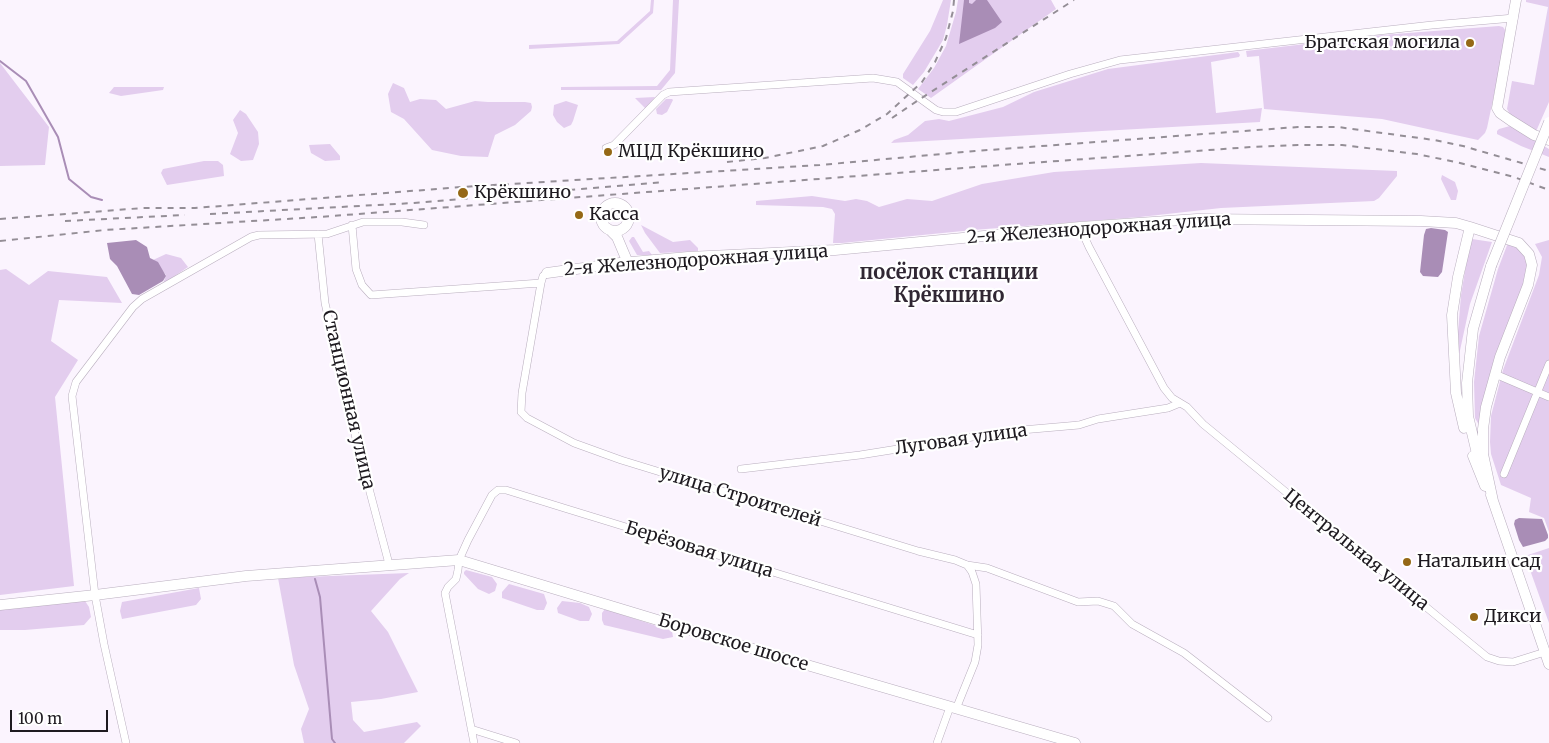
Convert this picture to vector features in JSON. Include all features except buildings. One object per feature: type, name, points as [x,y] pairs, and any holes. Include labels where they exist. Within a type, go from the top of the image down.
[{"type":"street","points":[[1516,0],[1497,108],[1499,112],[1510,120],[1549,140]]},
{"type":"street","points":[[606,148],[614,145],[624,136],[663,95],[672,92],[874,78],[897,82],[936,110],[956,112],[1070,74],[1121,60],[1432,24],[1514,18]]},
{"type":"street","points":[[1549,122],[1491,266],[1478,306],[1472,336],[1467,398],[1472,437],[1549,664]]},
{"type":"street","name":"2-я Железнодорожная улица","points":[[352,225],[356,269],[362,285],[371,296],[541,283],[543,276],[547,273],[628,263],[708,256],[844,249],[1080,227],[1233,218],[1421,221],[1470,227],[1519,243],[1528,250],[1531,260],[1531,275],[1528,285],[1495,374],[1486,407],[1482,441],[1484,460],[1494,505]]},
{"type":"street","points":[[126,743],[95,595],[72,396],[76,382],[133,307],[142,299],[253,236],[336,232],[363,222],[402,222],[424,225]]},
{"type":"street","name":"Центральная улица","points":[[1080,227],[1164,388],[1172,398],[1187,407],[1203,424],[1486,657],[1513,662],[1545,652]]},
{"type":"street","points":[[1470,227],[1458,277],[1452,315],[1456,393],[1465,434],[1477,468],[1494,505]]},
{"type":"street","points":[[616,233],[628,263]]},
{"type":"street","name":"Станционная улица","points":[[318,234],[325,303],[357,443],[389,564]]},
{"type":"street","name":"улица Строителей","points":[[541,283],[522,393],[522,412],[527,418],[568,441],[621,460],[918,551],[956,560],[967,565],[988,568],[1078,602],[1098,601],[1114,606],[1132,624],[1184,653],[1268,718]]},
{"type":"street","points":[[1504,474],[1549,364]]},
{"type":"street","points":[[1495,374],[1549,397]]},
{"type":"street","name":"Луговая улица","points":[[741,469],[860,455],[1010,432],[1079,425],[1098,419],[1168,408],[1180,403]]},
{"type":"street","name":"Берёзовая улица","points":[[459,560],[492,496],[498,490],[501,490],[978,635]]},
{"type":"street","points":[[459,560],[456,579],[445,593],[474,743]]},
{"type":"street","name":"Боровское шоссе","points":[[95,595],[246,576],[459,560],[1075,743]]},
{"type":"street","points":[[937,743],[975,662],[978,635],[976,584],[972,572],[967,565]]},
{"type":"street","points":[[0,605],[95,595]]},
{"type":"street","points":[[471,729],[516,743]]},
{"type":"shaded area","points":[[651,0],[654,0],[653,13],[619,44],[529,49],[529,45],[617,41],[650,11]]},
{"type":"shaded area","points":[[673,0],[679,0],[675,73],[661,90],[561,90],[561,87],[657,86],[670,70]]},
{"type":"shaded area","points":[[943,0],[951,0],[943,40],[924,72],[913,85],[903,78],[903,74],[930,31]]},
{"type":"shaded area","points":[[958,0],[1051,0],[1056,9],[931,98],[918,89],[934,68],[946,46]]},
{"type":"shaded area","points":[[964,0],[969,0],[969,3],[972,4],[976,0],[987,0],[1002,22],[995,28],[959,44]]},
{"type":"shaded area","points":[[1526,0],[1549,0],[1549,102],[1534,136],[1527,125],[1510,114],[1507,109],[1512,81],[1534,85],[1548,7],[1526,2]]},
{"type":"shaded area","points":[[1503,27],[1507,33],[1487,128],[1478,140],[1382,119],[1264,109],[1259,56],[1247,57],[1246,51],[1382,35]]},
{"type":"shaded area","points":[[1238,52],[1239,57],[1211,62],[1216,113],[1262,108],[1260,122],[891,143],[908,135],[925,121],[939,119],[949,121],[1003,107],[1034,92],[1108,69]]},
{"type":"shaded area","points":[[0,63],[49,127],[45,165],[0,166]]},
{"type":"shaded area","points":[[393,83],[404,88],[410,102],[420,99],[436,100],[446,109],[475,101],[525,102],[531,103],[532,107],[531,111],[515,125],[495,135],[488,157],[461,156],[432,150],[404,119],[391,112],[388,94]]},
{"type":"shaded area","points":[[114,87],[164,87],[163,90],[121,96],[109,93]]},
{"type":"shaded area","points":[[655,97],[646,109],[635,98]]},
{"type":"shaded area","points":[[666,99],[673,100],[667,112],[662,115],[657,114],[656,109]]},
{"type":"shaded area","points":[[566,101],[578,105],[571,125],[564,128],[553,115],[554,105]]},
{"type":"shaded area","points":[[240,110],[246,114],[258,132],[259,144],[253,160],[241,161],[230,154],[238,133],[233,120]]},
{"type":"shaded area","points":[[1510,126],[1549,149],[1549,157],[1497,134],[1499,129]]},
{"type":"shaded area","points":[[330,144],[340,156],[340,160],[325,161],[311,153],[309,145]]},
{"type":"shaded area","points":[[204,161],[218,161],[223,165],[224,176],[167,185],[161,173],[163,169]]},
{"type":"shaded area","points":[[1201,163],[1397,171],[1397,176],[1379,198],[1374,201],[1221,208],[1140,217],[973,230],[842,243],[833,243],[835,214],[832,209],[823,207],[756,205],[756,201],[812,196],[845,201],[856,199],[867,201],[879,207],[907,199],[932,201],[982,184],[1054,172]]},
{"type":"shaded area","points":[[1442,175],[1455,182],[1458,191],[1456,200],[1451,200],[1441,179]]},
{"type":"shaded area","points":[[641,225],[673,242],[690,240],[698,248],[698,251],[660,253]]},
{"type":"shaded area","points":[[1431,228],[1448,232],[1442,272],[1438,277],[1423,276],[1420,272],[1424,235],[1426,229]]},
{"type":"shaded area","points":[[634,237],[643,252],[649,251],[652,255],[637,255],[629,241]]},
{"type":"shaded area","points":[[1472,239],[1492,242],[1470,304],[1459,355],[1458,332],[1461,295]]},
{"type":"shaded area","points":[[136,240],[147,247],[150,258],[158,262],[166,276],[163,281],[139,295],[132,294],[117,266],[110,259],[107,243]]},
{"type":"shaded area","points":[[1509,240],[1520,245],[1530,267],[1479,425],[1475,418],[1474,382],[1479,336],[1498,269]]},
{"type":"shaded area","points":[[1549,240],[1549,532],[1544,518],[1529,512],[1531,498],[1501,485],[1491,454],[1490,442],[1491,416],[1503,370],[1539,275],[1542,257],[1535,244]]},
{"type":"shaded area","points":[[166,254],[181,258],[188,267],[163,284],[166,275],[153,260]]},
{"type":"shaded area","points":[[6,269],[29,285],[48,271],[107,277],[122,303],[59,300],[51,341],[78,360],[55,397],[74,586],[0,595],[0,270]]},
{"type":"shaded area","points":[[1519,518],[1542,519],[1548,538],[1545,541],[1523,547],[1514,524],[1515,520]]},
{"type":"shaded area","points":[[1549,548],[1549,623],[1525,556]]},
{"type":"shaded area","points":[[466,570],[492,577],[497,584],[495,591],[489,594],[478,589],[464,574]]},
{"type":"shaded area","points":[[409,573],[400,579],[371,611],[388,632],[418,692],[351,702],[353,720],[364,732],[417,722],[421,726],[404,743],[304,743],[301,729],[309,709],[294,665],[278,578]]},
{"type":"shaded area","points":[[509,584],[544,594],[547,603],[544,610],[537,610],[502,598],[502,592]]},
{"type":"shaded area","points":[[199,588],[201,599],[196,605],[122,619],[120,611],[122,602]]},
{"type":"shaded area","points":[[85,601],[89,607],[91,617],[84,625],[0,630],[0,610]]},
{"type":"shaded area","points":[[562,601],[580,603],[589,607],[592,614],[589,621],[580,621],[558,613],[557,608]]},
{"type":"shaded area","points":[[605,609],[672,631],[673,637],[663,639],[604,625],[602,613]]},
{"type":"waterway","points":[[0,61],[26,81],[58,137],[69,179],[91,197],[102,200]]},
{"type":"waterway","points":[[315,579],[320,597],[332,739],[335,743]]},
{"type":"railway","points":[[727,162],[765,158],[823,146],[860,130],[887,114],[922,82],[935,62],[946,38],[954,0]]},
{"type":"railway","points":[[892,118],[1074,0]]},
{"type":"railway","points":[[0,219],[143,208],[195,208],[462,187],[820,165],[975,151],[1298,127],[1338,127],[1434,140],[1463,146],[1549,171]]},
{"type":"railway","points":[[0,241],[105,230],[319,217],[1002,165],[1298,145],[1342,145],[1417,154],[1514,177],[1549,190]]},
{"type":"railway","points":[[210,214],[414,203],[664,182]]},
{"type":"railway","points":[[65,221],[185,215]]},
{"type":"place","name":"Братская могила","points":[[1470,43]]},
{"type":"place","name":"МЦД Крёкшино","points":[[608,152]]},
{"type":"place","name":"Крёкшино","points":[[463,193]]},
{"type":"place","name":"Касса","points":[[579,215]]},
{"type":"place","name":"Натальин сад","points":[[1407,562]]},
{"type":"place","name":"Дикси","points":[[1474,617]]},
{"type":"district","name":"посёлок станции Крёкшино","points":[[949,284]]}]
